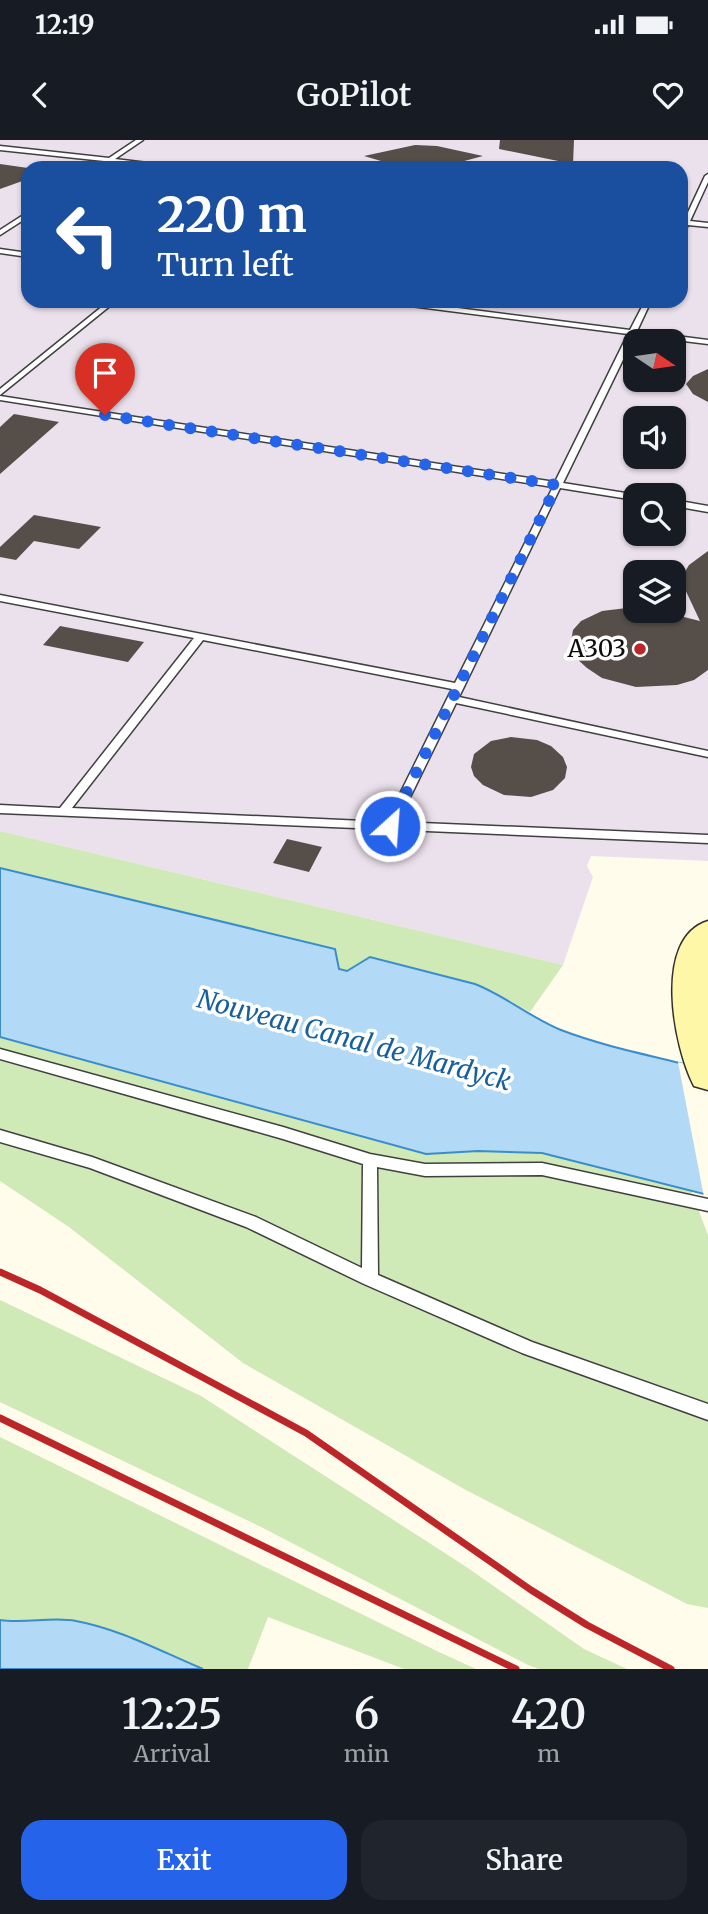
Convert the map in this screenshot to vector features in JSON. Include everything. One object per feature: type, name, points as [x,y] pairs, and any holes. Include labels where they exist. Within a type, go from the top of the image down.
[{"type":"main road","points":[[708,934],[694,956],[690,981],[708,1075]]},
{"type":"lane","points":[[110,160],[140,140]]},
{"type":"lane","points":[[0,148],[120,161]]},
{"type":"lane","points":[[688,213],[708,176]]},
{"type":"lane","points":[[0,233],[21,219]]},
{"type":"lane","points":[[688,223],[708,225]]},
{"type":"lane","points":[[0,251],[21,254]]},
{"type":"lane","points":[[0,396],[105,308]]},
{"type":"lane","points":[[441,308],[623,332]]},
{"type":"lane","points":[[634,329],[644,308]]},
{"type":"lane","points":[[686,339],[708,342]]},
{"type":"lane","points":[[390,826],[623,351]]},
{"type":"lane","points":[[0,396],[623,495]]},
{"type":"lane","points":[[686,505],[708,509]]},
{"type":"lane","points":[[0,598],[458,687]]},
{"type":"lane","points":[[63,812],[201,637]]},
{"type":"lane","points":[[453,699],[708,754]]},
{"type":"lane","points":[[0,809],[708,839]]},
{"type":"lane","points":[[0,1054],[370,1160],[425,1170],[542,1169],[708,1205]]},
{"type":"lane","points":[[0,1136],[92,1163],[251,1222],[370,1279],[550,1357],[708,1412]]},
{"type":"lane","points":[[370,1160],[370,1279]]},
{"type":"shaded area","points":[[0,140],[708,140],[708,861],[591,856],[587,866],[593,877],[563,965],[0,831]]},
{"type":"green space","points":[[0,831],[563,965],[530,1012],[491,990],[338,969],[335,949],[0,868]]},
{"type":"green space","points":[[0,1037],[426,1154],[478,1151],[542,1153],[691,1190],[708,1235],[708,1608],[687,1604],[464,1489],[243,1363],[69,1227],[0,1181]]},
{"type":"green space","points":[[0,1300],[201,1396],[465,1566],[584,1649],[627,1669],[539,1669],[528,1665],[261,1527],[0,1402]]},
{"type":"green space","points":[[0,1437],[476,1669],[404,1669],[268,1617],[248,1669],[203,1669],[109,1629],[73,1620],[22,1623],[0,1620]]},
{"type":"water","name":"Nouveau Canal de Mardyck","points":[[0,868],[335,949],[339,969],[347,971],[370,957],[475,984],[561,1030],[615,1047],[708,1070],[708,1195],[542,1153],[478,1151],[426,1154],[0,1037]]},
{"type":"water","points":[[0,1620],[67,1620],[92,1625],[125,1635],[203,1669],[0,1669]]},
{"type":"pier","points":[[678,1062],[708,1070],[708,1198],[704,1197]]},
{"type":"building","points":[[500,140],[574,140],[573,161],[558,161],[499,149]]},
{"type":"building","points":[[415,145],[437,146],[483,156],[464,161],[381,161],[364,156]]},
{"type":"building","points":[[0,164],[21,167],[21,182],[0,189]]},
{"type":"building","points":[[708,369],[708,402],[693,394],[686,384],[693,376]]},
{"type":"building","points":[[14,414],[59,422],[0,474],[0,427]]},
{"type":"building","points":[[34,515],[101,527],[79,549],[34,541],[16,560],[0,557],[0,547]]},
{"type":"building","name":"A303","points":[[708,551],[708,670],[694,680],[677,685],[636,687],[602,678],[576,658],[570,647],[573,630],[581,621],[602,611],[623,608],[623,623],[686,623],[686,618],[700,621],[686,591],[686,570]]},
{"type":"building","points":[[60,626],[144,642],[128,662],[43,645]]},
{"type":"building","points":[[511,737],[537,740],[551,746],[563,757],[567,767],[565,778],[553,790],[531,797],[504,795],[483,785],[474,776],[471,767],[474,754],[491,741]]},
{"type":"building","points":[[287,839],[322,847],[309,872],[273,863]]},
{"type":"railway","points":[[0,1272],[40,1290],[306,1433],[531,1590],[587,1625],[671,1669]]},
{"type":"railway","points":[[0,1418],[516,1669]]},
{"type":"place","name":"A303","points":[[640,649]]},
{"type":"route","points":[[105,415],[557,485],[390,826]]}]
